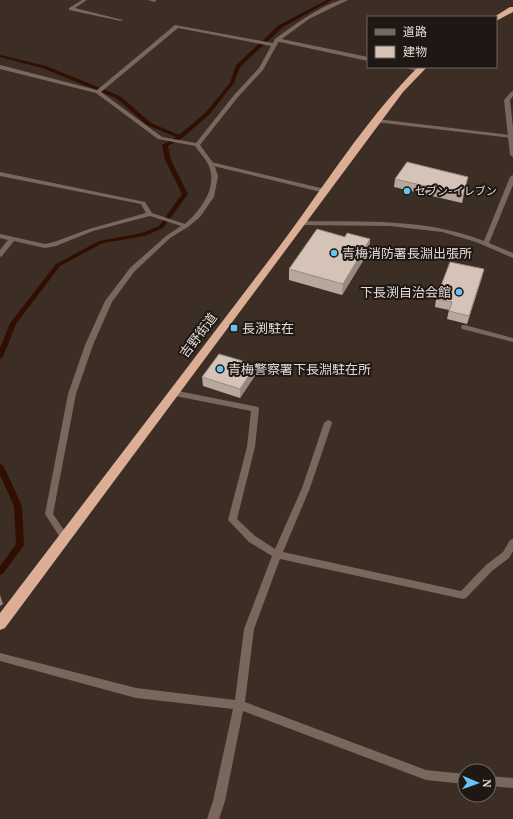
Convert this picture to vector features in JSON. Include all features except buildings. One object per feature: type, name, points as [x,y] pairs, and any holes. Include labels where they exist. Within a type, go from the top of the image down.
[{"type":"highway","points":[[497,18],[513,9]]},
{"type":"highway","name":"吉野街道","points":[[0,624],[64,536],[400,90],[421,68]]},
{"type":"street","points":[[85,0],[71,9],[121,20]]},
{"type":"street","points":[[197,145],[231,102],[261,69],[274,44],[308,18],[334,4],[346,0]]},
{"type":"street","points":[[99,92],[177,26],[274,44],[367,59]]},
{"type":"street","points":[[0,67],[99,92],[149,131],[163,139],[197,145],[211,164],[215,176],[211,198],[198,216],[182,225],[132,270],[109,301],[89,345],[72,394],[49,514],[64,536]]},
{"type":"street","points":[[513,93],[507,100],[513,156]]},
{"type":"street","points":[[377,121],[511,137]]},
{"type":"street","points":[[211,164],[324,191]]},
{"type":"street","points":[[0,174],[143,203],[153,215],[182,225]]},
{"type":"street","points":[[486,243],[513,176]]},
{"type":"street","points":[[0,236],[45,246],[56,244],[90,230],[153,215]]},
{"type":"street","points":[[302,222],[411,226],[442,230],[486,243],[513,256]]},
{"type":"street","points":[[0,255],[12,239]]},
{"type":"street","points":[[464,327],[513,340]]},
{"type":"street","points":[[173,393],[255,409],[251,447],[232,520],[252,539],[277,555],[463,595],[489,568],[506,555],[513,543]]},
{"type":"street","points":[[213,819],[219,801],[239,705],[249,630],[277,555],[306,488],[328,423]]},
{"type":"street","points":[[0,657],[136,693],[239,705],[426,775],[457,777]]},
{"type":"street","points":[[497,782],[513,783]]},
{"type":"waterway","points":[[180,137],[207,114],[232,83],[238,66],[281,26],[330,0]]},
{"type":"waterway","points":[[0,56],[44,67],[118,97],[149,124],[180,137]]},
{"type":"waterway","points":[[0,357],[13,323],[58,265],[101,242],[143,235],[161,227],[185,194],[168,160],[165,145],[180,137]]},
{"type":"waterway","points":[[0,467],[18,506],[20,545],[0,572]]},
{"type":"place","name":"セブン-イレブン","points":[[407,191]]},
{"type":"place","name":"青梅消防署長淵出張所","points":[[334,253]]},
{"type":"place","name":"下長渕自治会館","points":[[459,292]]},
{"type":"place","name":"長渕駐在","points":[[234,328]]},
{"type":"place","name":"青梅警察署下長淵駐在所","points":[[220,369]]}]
